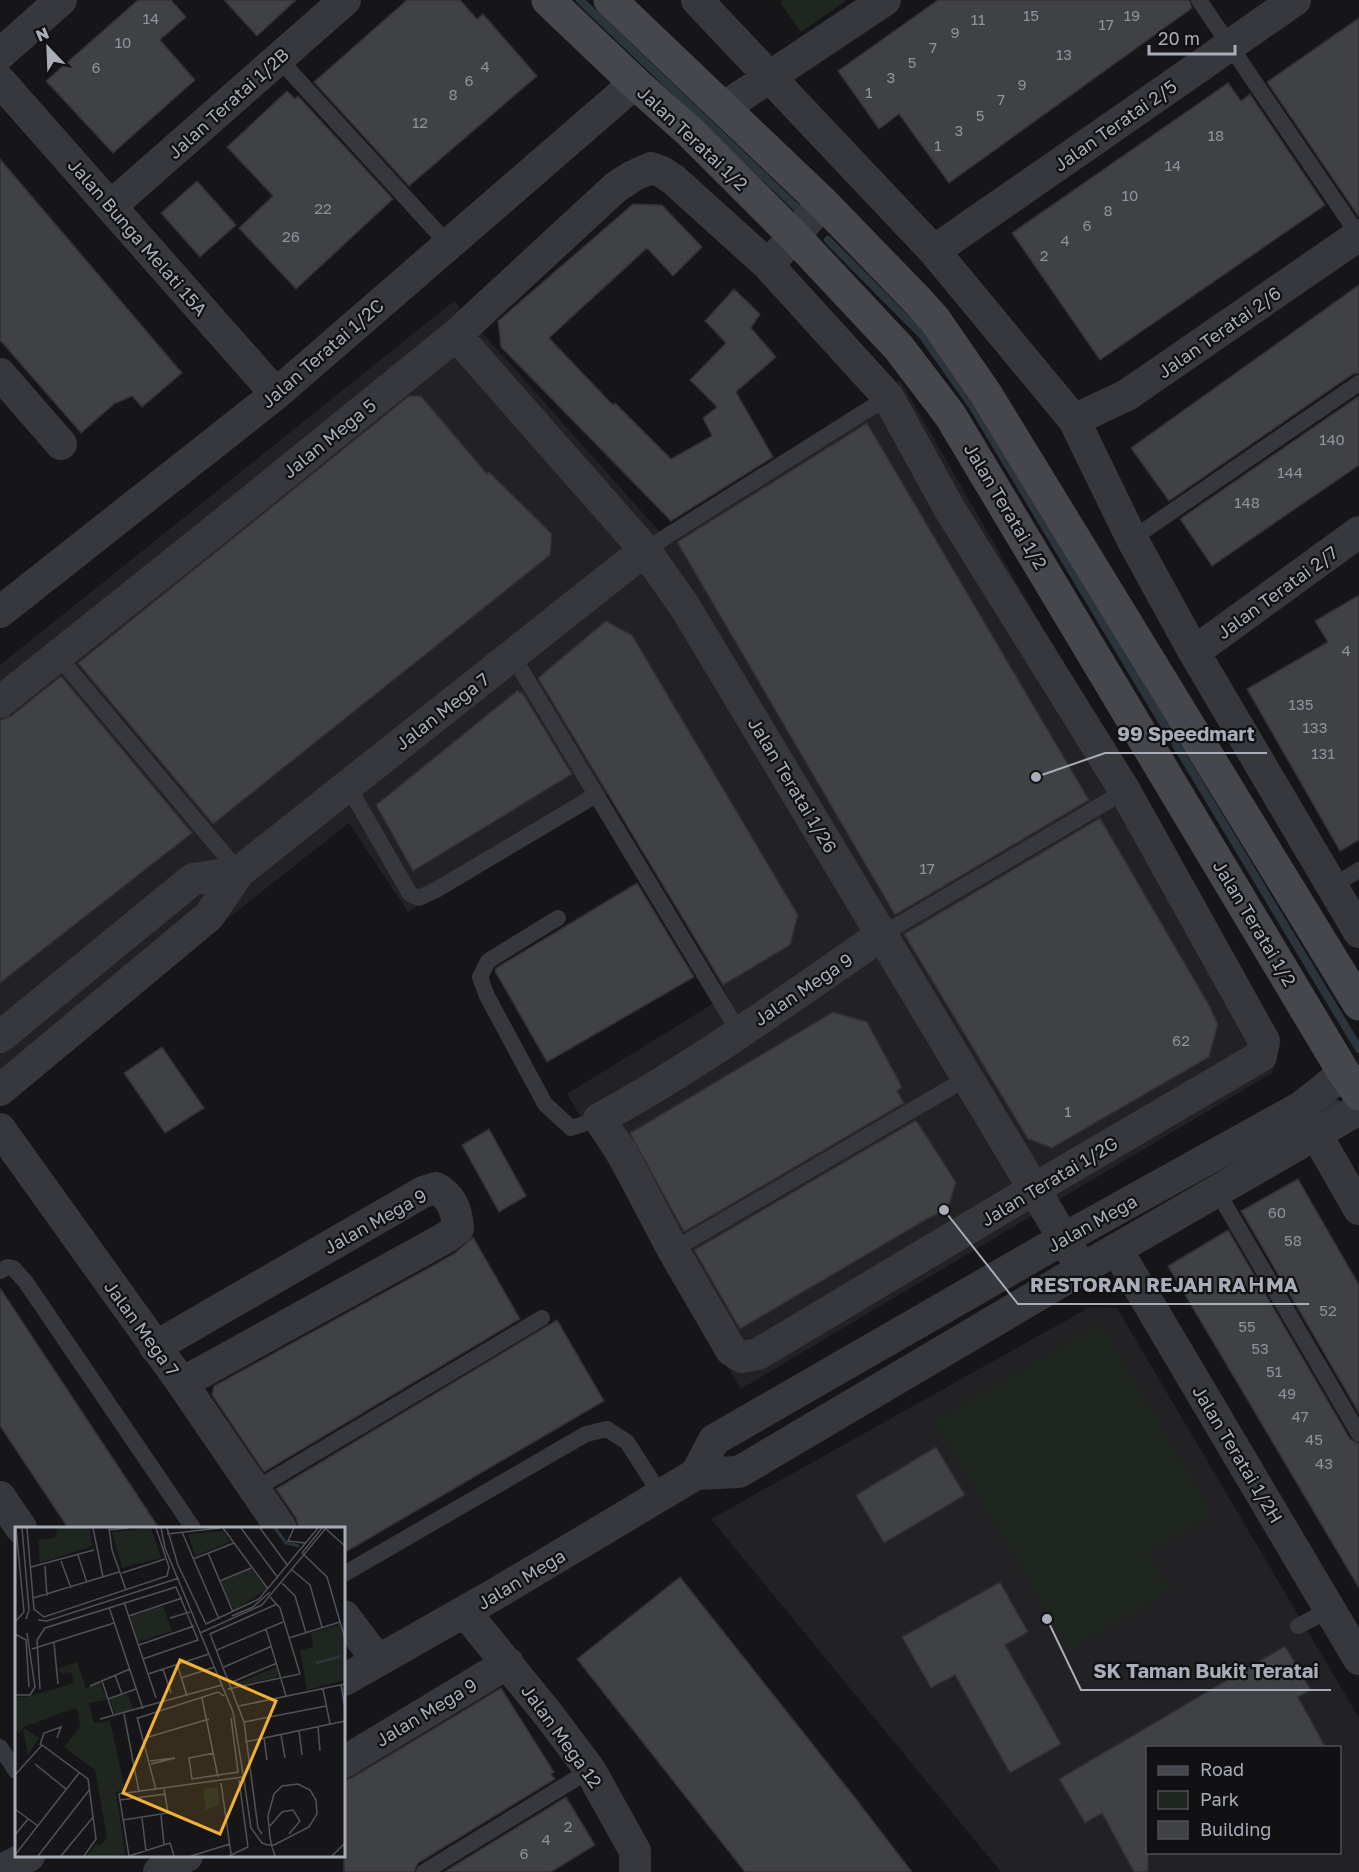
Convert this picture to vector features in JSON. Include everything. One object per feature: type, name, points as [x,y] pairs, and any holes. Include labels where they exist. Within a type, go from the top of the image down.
[{"type":"main road","name":"Jalan Teratai 1/2","points":[[548,0],[634,83],[690,132],[794,236],[899,348],[950,415],[1352,1083]]},
{"type":"main road","points":[[610,0],[823,203],[935,320],[986,394],[1359,1004]]},
{"type":"street","points":[[0,54],[61,0]]},
{"type":"street","name":"Jalan Teratai 1/2B","points":[[111,206],[345,0]]},
{"type":"street","points":[[723,108],[885,0]]},
{"type":"street","name":"Jalan Teratai 2/5","points":[[934,250],[1295,0]]},
{"type":"street","points":[[717,7],[771,76],[934,250],[1074,420],[1132,539],[1194,652],[1359,932]]},
{"type":"street","name":"Jalan Bunga Melati 15A","points":[[0,81],[276,394]]},
{"type":"street","name":"Jalan Teratai 1/2C","points":[[0,612],[276,394],[634,83]]},
{"type":"street","name":"Jalan Mega 5","points":[[0,702],[456,335],[616,187],[633,176],[651,168],[662,172],[674,180],[768,265]]},
{"type":"street","points":[[823,203],[768,265],[888,397],[949,508],[1125,792]]},
{"type":"street","name":"Jalan Teratai 2/6","points":[[1074,420],[1127,394],[1359,236]]},
{"type":"street","name":"Jalan Teratai 1/26","points":[[456,335],[645,550],[686,607],[1082,1269]]},
{"type":"street","points":[[0,374],[61,444]]},
{"type":"street","name":"Jalan Teratai 2/7","points":[[1194,652],[1359,532]]},
{"type":"street","name":"Jalan Mega 7","points":[[0,1090],[209,916],[239,872],[645,550]]},
{"type":"street","name":"Jalan Teratai 1/2G","points":[[673,1250],[731,1350],[742,1357],[758,1354],[1261,1056],[1264,1041],[1125,792]]},
{"type":"street","name":"Jalan Mega 7","points":[[0,1037],[193,879],[239,872]]},
{"type":"street","name":"Jalan Mega 9","points":[[599,1119],[739,1032],[883,934]]},
{"type":"street","name":"Jalan Mega","points":[[696,1474],[714,1440],[1063,1239],[1301,1107],[1352,1083]]},
{"type":"street","name":"Jalan Mega","points":[[345,1679],[465,1612],[696,1474],[739,1472],[1359,1108]]},
{"type":"street","points":[[599,1119],[621,1151],[673,1250]]},
{"type":"street","name":"Jalan Mega 7","points":[[0,1130],[182,1383],[280,1527]]},
{"type":"street","points":[[1316,1134],[1359,1209]]},
{"type":"street","name":"Jalan Mega 9","points":[[155,1347],[423,1192],[436,1188],[446,1194],[457,1216],[458,1228],[445,1238],[182,1383]]},
{"type":"street","name":"Jalan Teratai 1/2H","points":[[1117,1250],[1326,1612],[1359,1659]]},
{"type":"street","points":[[0,1497],[20,1527]]},
{"type":"street","name":"Jalan Mega 12","points":[[465,1612],[508,1663],[590,1770],[635,1851],[635,1872]]},
{"type":"street","points":[[345,1617],[378,1661]]},
{"type":"street","name":"Jalan Mega 9","points":[[345,1761],[508,1663]]},
{"type":"street","points":[[0,1871],[27,1857]]},
{"type":"street","points":[[159,1872],[184,1857]]},
{"type":"lane","points":[[1199,0],[1359,236]]},
{"type":"lane","points":[[278,58],[448,244]]},
{"type":"lane","points":[[1132,539],[1359,383]]},
{"type":"lane","points":[[645,550],[888,397]]},
{"type":"lane","points":[[512,655],[739,1032]]},
{"type":"lane","points":[[58,656],[239,872]]},
{"type":"lane","points":[[348,786],[410,894],[419,898],[596,795]]},
{"type":"lane","points":[[883,934],[1125,792]]},
{"type":"lane","points":[[1331,887],[1359,870]]},
{"type":"lane","points":[[558,918],[488,961],[480,977],[487,996],[545,1104],[571,1128],[599,1119]]},
{"type":"lane","points":[[673,1250],[967,1078]]},
{"type":"lane","points":[[1217,1191],[1359,1434]]},
{"type":"lane","points":[[0,1270],[13,1268],[26,1281],[192,1527]]},
{"type":"lane","points":[[254,1490],[542,1318]]},
{"type":"lane","points":[[345,1573],[586,1434],[608,1429],[627,1442],[662,1495]]},
{"type":"lane","points":[[1298,1626],[1326,1612]]},
{"type":"lane","points":[[0,1747],[15,1770]]},
{"type":"lane","points":[[424,1872],[590,1770]]},
{"type":"shaded area","points":[[454,301],[660,532],[900,380],[1281,1042],[1272,1073],[741,1389],[567,1094],[727,995],[610,793],[408,912],[349,823],[0,1098],[0,665]]},
{"type":"shaded area","points":[[1090,1307],[1117,1308],[1359,1718],[1359,1872],[1001,1872],[711,1519]]},
{"type":"green space","points":[[783,0],[847,0],[801,32],[780,2]]},
{"type":"green space","points":[[1101,1324],[1213,1515],[1148,1552],[1171,1590],[1070,1650],[935,1421]]},
{"type":"building","points":[[138,0],[171,0],[186,17],[160,40],[195,80],[113,153],[46,81]]},
{"type":"building","points":[[224,0],[296,0],[257,36]]},
{"type":"building","points":[[407,0],[460,0],[477,19],[483,14],[537,76],[409,186],[314,82]]},
{"type":"building","points":[[938,0],[1189,0],[1192,8],[949,183],[899,114],[879,129],[838,71]]},
{"type":"building","points":[[1359,18],[1359,217],[1267,82]]},
{"type":"building","points":[[1228,83],[1241,101],[1250,94],[1325,205],[1100,360],[1012,233]]},
{"type":"building","points":[[287,91],[295,99],[298,96],[393,199],[296,289],[239,228],[273,196],[227,147]]},
{"type":"building","points":[[0,159],[182,373],[142,407],[132,396],[114,404],[81,433],[0,340]]},
{"type":"building","points":[[197,181],[236,225],[200,257],[161,213]]},
{"type":"building","points":[[633,204],[662,205],[702,247],[673,276],[647,248],[549,338],[613,405],[615,403],[671,459],[712,436],[703,418],[717,407],[690,380],[726,343],[705,321],[734,289],[760,314],[751,328],[776,357],[736,392],[773,457],[671,521],[501,347],[498,321]]},
{"type":"building","points":[[1359,285],[1359,373],[1353,374],[1169,501],[1131,448]]},
{"type":"building","points":[[409,396],[421,396],[487,474],[489,472],[552,534],[550,555],[213,824],[78,663]]},
{"type":"building","points":[[1359,396],[1359,465],[1212,566],[1180,519]]},
{"type":"building","points":[[867,423],[1089,800],[895,915],[677,542]]},
{"type":"building","points":[[1359,595],[1359,840],[1340,851],[1247,689],[1328,642],[1315,621]]},
{"type":"building","points":[[606,621],[632,635],[798,915],[790,945],[723,985],[538,678]]},
{"type":"building","points":[[61,676],[192,833],[0,983],[0,720],[11,716]]},
{"type":"building","points":[[518,690],[522,692],[572,774],[413,871],[376,805]]},
{"type":"building","points":[[1100,818],[1218,1024],[1209,1057],[1052,1148],[1028,1139],[904,934]]},
{"type":"building","points":[[637,883],[694,977],[547,1062],[495,971],[496,968]]},
{"type":"building","points":[[833,1012],[867,1022],[902,1087],[897,1091],[904,1103],[684,1232],[630,1133]]},
{"type":"building","points":[[162,1047],[204,1108],[165,1133],[124,1073]]},
{"type":"building","points":[[916,1120],[956,1182],[948,1209],[927,1219],[740,1329],[694,1250]]},
{"type":"building","points":[[489,1129],[526,1196],[499,1212],[462,1145]]},
{"type":"building","points":[[1298,1179],[1359,1285],[1359,1413],[1241,1211]]},
{"type":"building","points":[[1228,1230],[1350,1439],[1359,1444],[1359,1588],[1168,1266]]},
{"type":"building","points":[[473,1237],[520,1319],[264,1472],[212,1395],[214,1386],[454,1254]]},
{"type":"building","points":[[0,1288],[158,1527],[67,1527],[0,1426]]},
{"type":"building","points":[[557,1320],[604,1401],[345,1552],[345,1527],[299,1527],[296,1518],[276,1489]]},
{"type":"building","points":[[936,1447],[965,1495],[884,1543],[856,1495]]},
{"type":"building","points":[[680,1577],[912,1872],[745,1872],[577,1659]]},
{"type":"building","points":[[1000,1582],[1028,1632],[1005,1645],[1061,1744],[1010,1773],[955,1675],[931,1688],[902,1637]]},
{"type":"building","points":[[1285,1646],[1311,1690],[1298,1697],[1325,1746],[1146,1746],[1148,1872],[1134,1872],[1102,1813],[1085,1823],[1059,1779]]},
{"type":"building","points":[[501,1688],[554,1772],[551,1774],[555,1779],[418,1863],[414,1872],[344,1872],[345,1780]]},
{"type":"building","points":[[566,1797],[595,1845],[551,1872],[444,1872]]},
{"type":"waterway","points":[[580,0],[797,208]]},
{"type":"waterway","points":[[828,240],[922,335],[973,407],[1359,1049]]},
{"type":"waterway","points":[[1306,1121],[1337,1104]]},
{"type":"place","name":"99 Speedmart","points":[[1036,777]]},
{"type":"place","name":"RESTORAN REJAH RAＨMA","points":[[944,1210]]},
{"type":"place","name":"SK Taman Bukit Teratai","points":[[1047,1619]]}]
